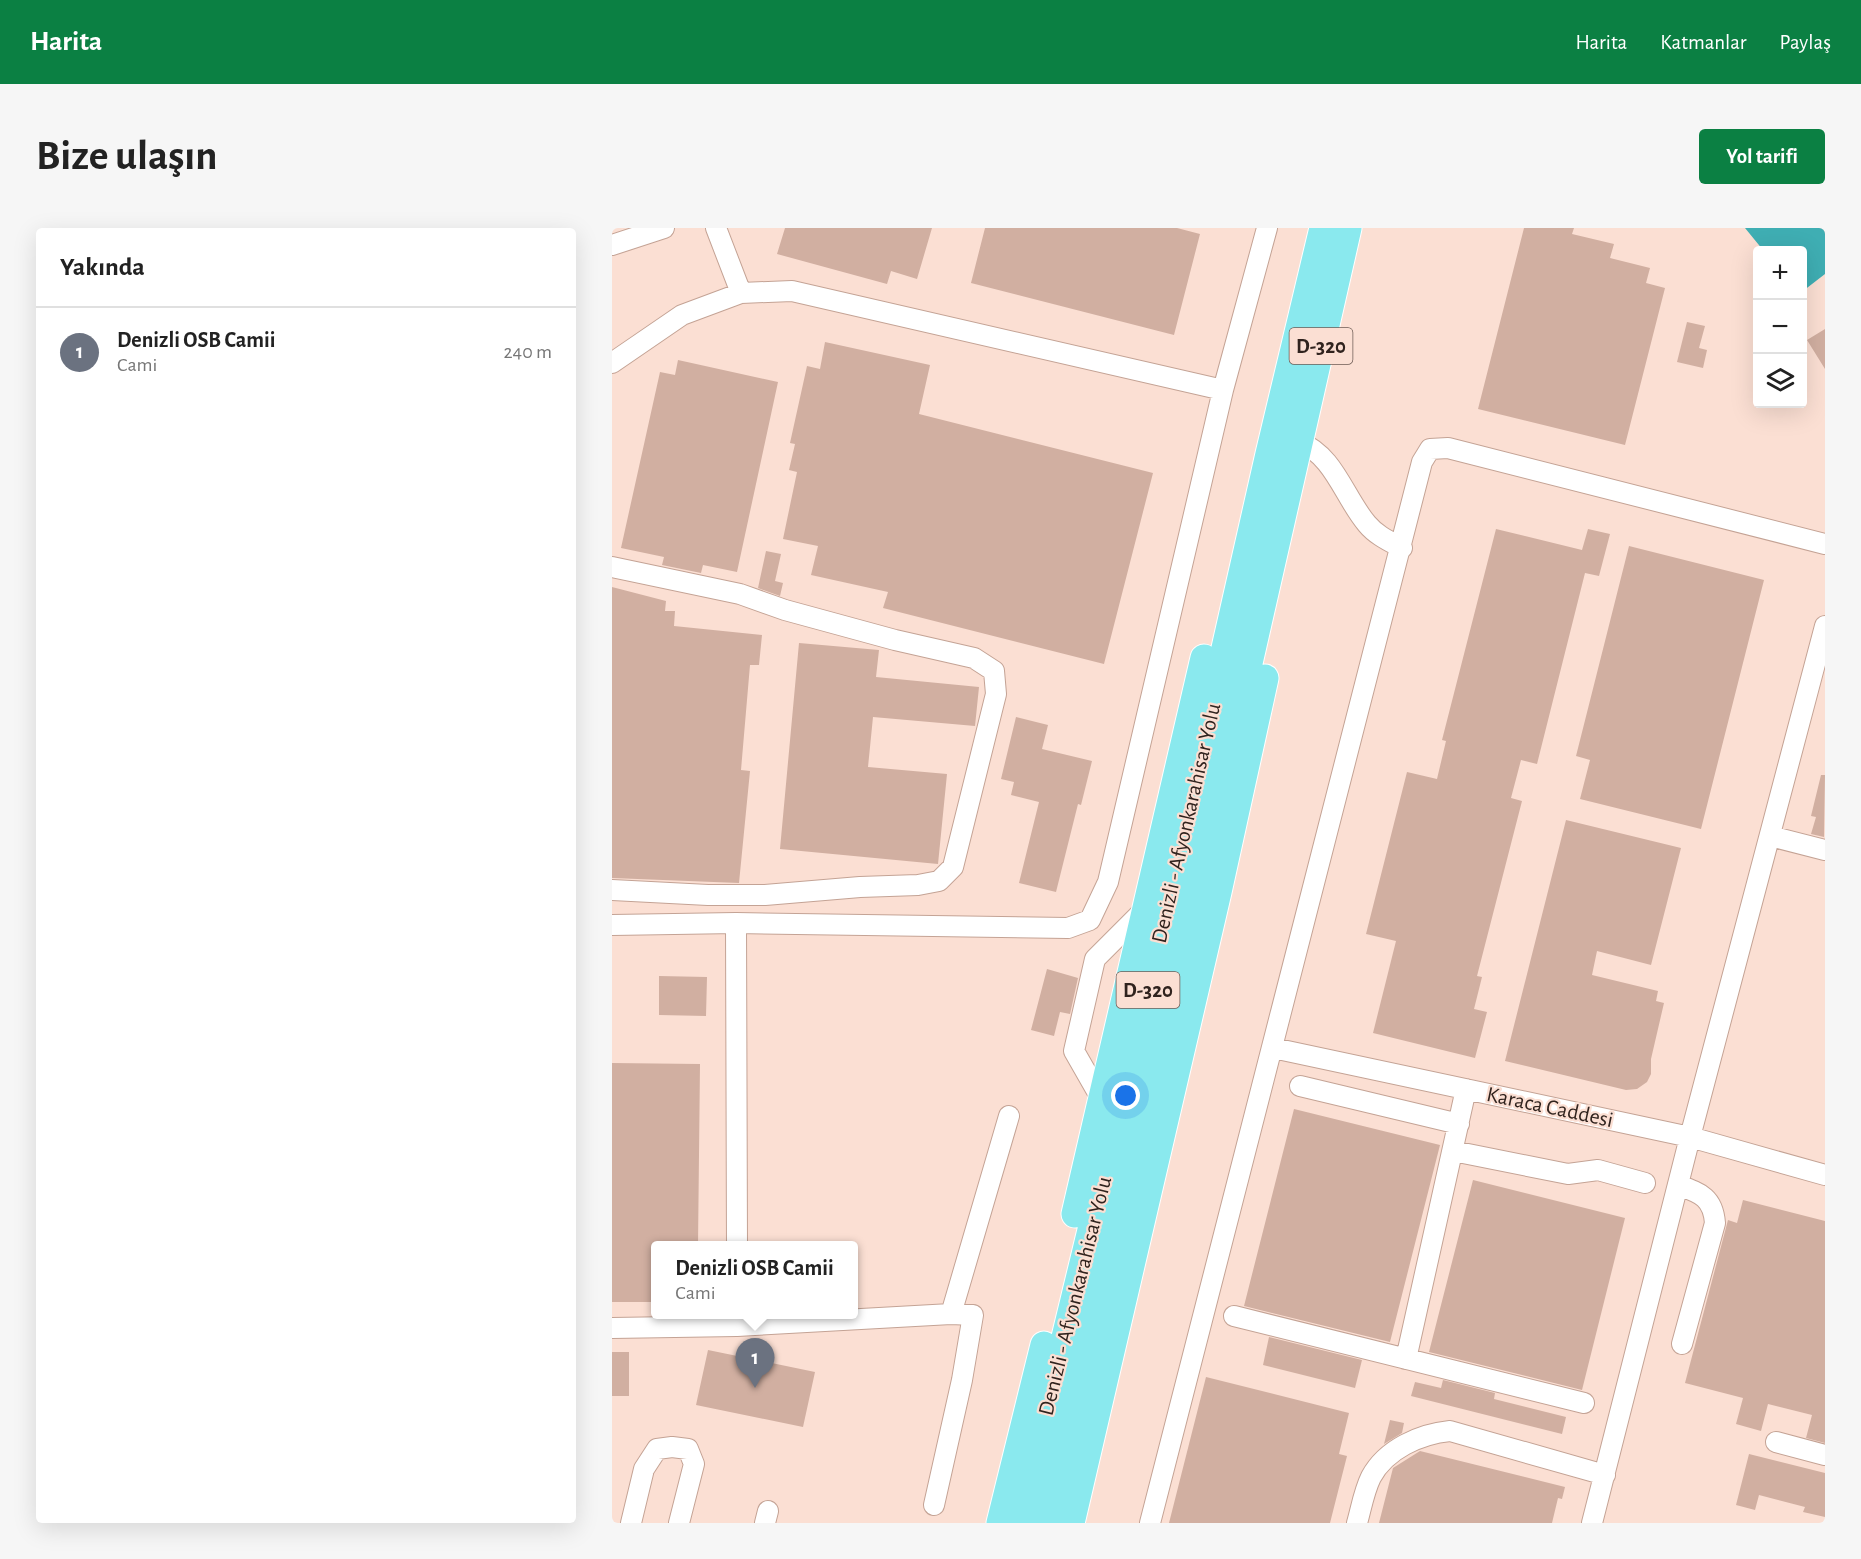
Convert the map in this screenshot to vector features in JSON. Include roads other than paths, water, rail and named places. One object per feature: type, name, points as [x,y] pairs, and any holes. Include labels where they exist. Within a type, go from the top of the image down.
[{"type":"highway","name":"Denizli - Afyonkarahisar Yolu","points":[[1020,1523],[1127,1083],[1269,454],[1323,228]]},
{"type":"highway","name":"D-320","points":[[1047,1523],[1155,1075],[1348,228]]},
{"type":"highway","points":[[1071,1523],[1218,892],[1282,597],[1297,452]]},
{"type":"highway","points":[[1000,1523],[1102,1100],[1216,608],[1269,454]]},
{"type":"street","points":[[612,245],[664,228]]},
{"type":"street","points":[[716,228],[741,293]]},
{"type":"street","points":[[612,925],[775,923],[1068,928],[1090,920],[1108,882],[1223,390],[1266,228]]},
{"type":"street","points":[[612,363],[682,315],[741,293],[792,291],[1223,390]]},
{"type":"street","points":[[1297,452],[1313,448],[1323,457],[1366,524],[1376,533],[1402,548]]},
{"type":"street","points":[[1150,1523],[1402,548],[1422,462],[1430,449],[1448,448],[1825,544]]},
{"type":"street","points":[[612,567],[740,594],[785,610],[895,640],[974,658],[994,671],[996,694],[954,867],[939,880],[918,885],[776,894],[708,895],[612,890]]},
{"type":"street","points":[[1592,1523],[1690,1137],[1825,626]]},
{"type":"street","points":[[1770,836],[1825,850]]},
{"type":"street","points":[[775,923],[776,894]]},
{"type":"street","points":[[1102,1100],[1074,1051],[1095,959],[1147,907]]},
{"type":"street","points":[[736,923],[737,1241]]},
{"type":"street","name":"Karaca Caddesi","points":[[1273,1048],[1690,1137],[1825,1175]]},
{"type":"street","points":[[1300,1086],[1459,1124]]},
{"type":"street","points":[[1406,1359],[1467,1089]]},
{"type":"street","points":[[951,1314],[1009,1116]]},
{"type":"street","points":[[1453,1151],[1568,1174],[1598,1170],[1645,1183]]},
{"type":"street","points":[[1678,1185],[1701,1193],[1707,1199],[1713,1211],[1715,1223],[1682,1344]]},
{"type":"street","points":[[858,1317],[973,1315],[962,1380],[934,1505]]},
{"type":"street","points":[[1234,1316],[1584,1403]]},
{"type":"street","points":[[612,1328],[773,1319]]},
{"type":"street","points":[[1357,1523],[1371,1478],[1378,1467],[1408,1443],[1439,1432],[1450,1431],[1605,1475]]},
{"type":"street","points":[[1776,1442],[1825,1455]]},
{"type":"street","points":[[631,1523],[644,1469],[657,1449],[672,1447],[688,1449],[694,1464],[679,1523]]},
{"type":"water","points":[[1745,228],[1825,228],[1825,274],[1807,288],[1807,246],[1760,246]]},
{"type":"place","name":"Denizli OSB Camii","points":[[755,1388]]}]
